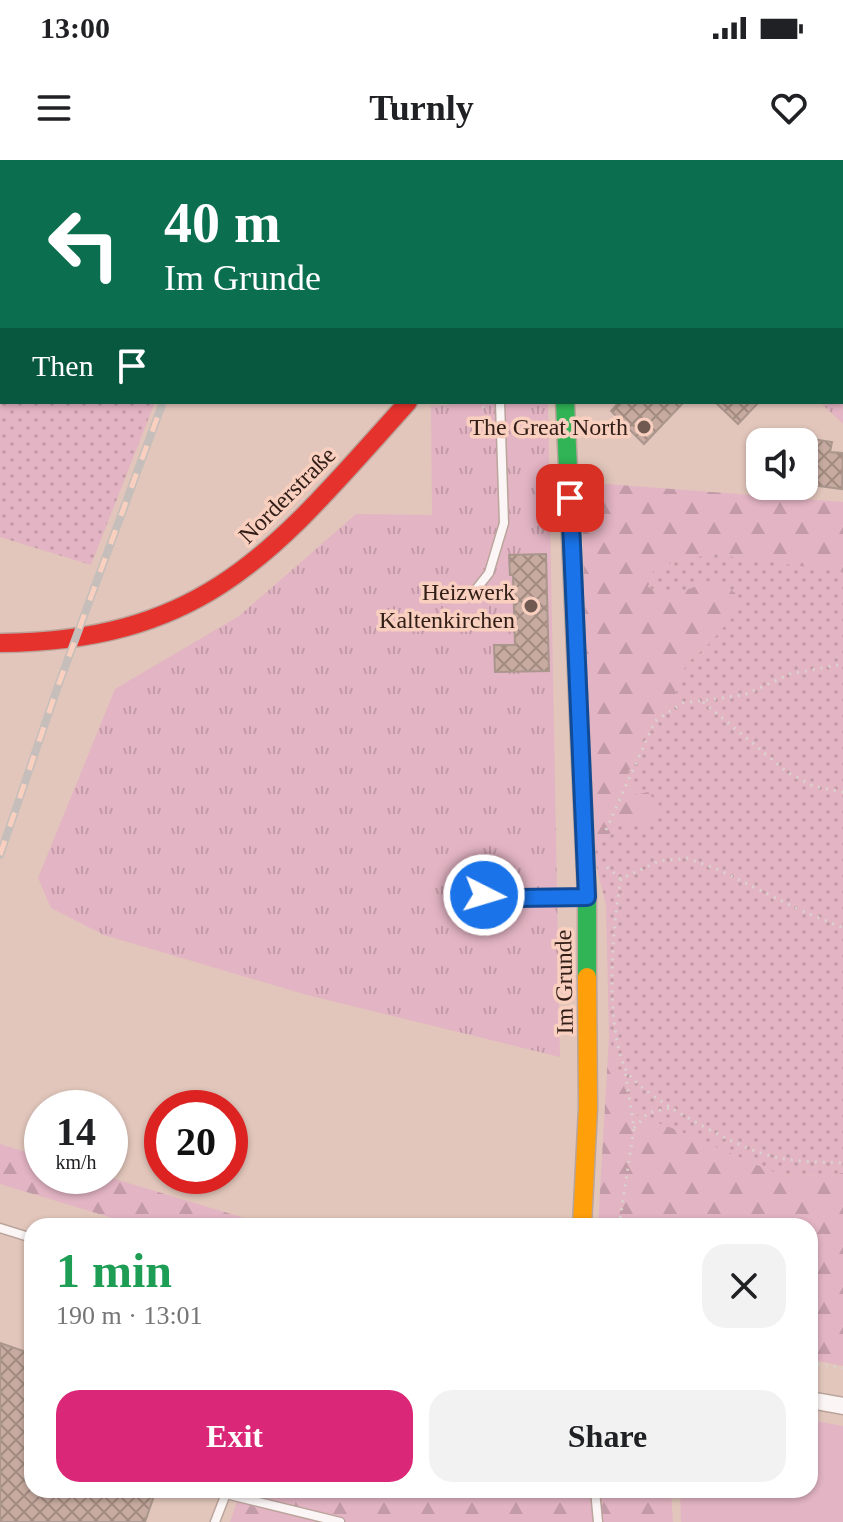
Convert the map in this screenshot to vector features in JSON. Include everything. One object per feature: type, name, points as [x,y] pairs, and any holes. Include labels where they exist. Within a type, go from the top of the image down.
[{"type":"street","name":"Norderstraße","points":[[0,643],[57,643],[93,638],[149,621],[195,601],[238,574],[274,546],[406,404]]},
{"type":"street","name":"Im Grunde","points":[[565,404],[587,897],[588,1108],[582,1218]]},
{"type":"street","points":[[818,1401],[843,1406]]},
{"type":"lane","points":[[470,597],[489,573],[504,523],[500,404]]},
{"type":"lane","points":[[484,895],[587,897]]},
{"type":"lane","points":[[0,1228],[24,1236]]},
{"type":"lane","points":[[215,1522],[225,1498]]},
{"type":"lane","points":[[250,1498],[340,1522]]},
{"type":"lane","points":[[596,1498],[598,1522]]},
{"type":"path","points":[[606,842],[606,830],[655,721],[683,703],[744,695],[790,674],[843,664]]},
{"type":"path","points":[[703,702],[787,772],[813,786],[843,792]]},
{"type":"path","points":[[621,879],[659,861],[687,858],[843,928]]},
{"type":"path","points":[[586,875],[606,866],[621,879]]},
{"type":"path","points":[[620,1218],[634,1128],[616,1031],[613,990],[621,879]]},
{"type":"path","points":[[625,1070],[650,1095],[759,1153],[801,1161],[843,1163]]},
{"type":"path","points":[[634,1128],[648,1113],[671,1108]]},
{"type":"path","points":[[818,1364],[843,1368]]},
{"type":"green space","points":[[0,404],[154,404],[91,565],[0,537]]},
{"type":"green space","points":[[548,404],[560,1057],[307,995],[104,935],[51,908],[38,878],[115,689],[239,616],[356,514],[432,515],[431,406]]},
{"type":"green space","points":[[822,404],[843,404],[843,424]]},
{"type":"green space","points":[[581,482],[746,495],[746,500],[843,502],[843,572],[715,554],[683,559],[654,569],[648,587],[670,596],[718,578],[736,594],[734,616],[686,664],[675,695],[647,729],[625,780],[635,795],[648,792],[661,808],[653,823],[623,822],[592,849]]},
{"type":"green space","points":[[715,554],[843,572],[843,1173],[820,1176],[778,1174],[637,1116],[620,1077],[609,1037],[606,905],[592,849],[623,822],[635,795],[625,780],[647,729],[675,695],[686,664],[707,646],[718,578],[670,596],[648,587],[654,569],[683,559]]},
{"type":"green space","points":[[609,1037],[620,1077],[637,1116],[778,1174],[820,1176],[843,1173],[843,1366],[818,1361],[818,1218],[598,1218]]},
{"type":"green space","points":[[0,1144],[24,1151],[24,1191],[0,1184]]},
{"type":"green space","points":[[128,1183],[144,1188],[144,1194],[165,1194],[244,1218],[113,1218],[33,1194],[128,1194]]},
{"type":"green space","points":[[818,1421],[843,1426],[843,1522],[681,1522],[680,1498],[818,1498]]},
{"type":"green space","points":[[238,1498],[672,1498],[673,1522],[230,1522]]},
{"type":"building","name":"The Great North","points":[[617,404],[682,404],[644,444],[611,411]]},
{"type":"building","points":[[717,404],[757,404],[738,424]]},
{"type":"building","points":[[818,440],[832,442],[830,452],[843,453],[842,489],[818,486]]},
{"type":"building","name":"Heizwerk Kaltenkirchen","points":[[546,554],[549,671],[495,672],[494,645],[515,645],[513,575],[510,575],[509,555]]},
{"type":"building","points":[[0,1343],[24,1351],[24,1498],[153,1498],[145,1522],[0,1522]]},
{"type":"railway","points":[[0,855],[58,686],[162,404]]},
{"type":"traffic: fast","points":[[565,404],[587,897],[587,977]]},
{"type":"traffic: slow","points":[[582,1218],[588,1108],[587,977]]},
{"type":"traffic: jam","points":[[0,643],[72,638],[134,625],[187,604],[234,576],[277,541],[319,500],[406,404]]},
{"type":"place","name":"The Great North","points":[[644,427]]},
{"type":"place","name":"Heizwerk Kaltenkirchen","points":[[531,606]]},
{"type":"route","points":[[484,895],[587,897],[570,498]]}]
